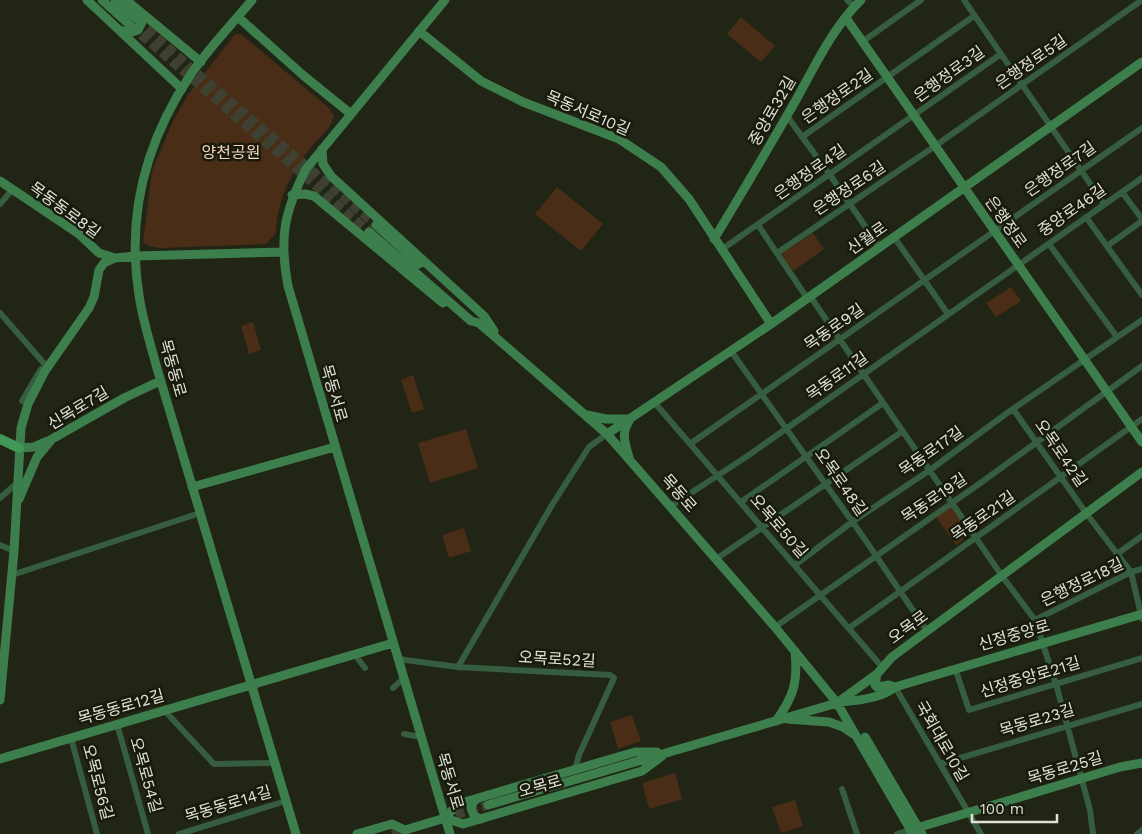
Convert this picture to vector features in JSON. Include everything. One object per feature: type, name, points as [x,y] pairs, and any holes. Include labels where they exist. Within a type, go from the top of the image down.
[{"type":"main road","points":[[87,0],[182,90]]},
{"type":"main road","points":[[102,0],[134,23],[115,0]]},
{"type":"main road","points":[[126,0],[201,62]]},
{"type":"main road","name":"목동동로","points":[[252,0],[201,62],[182,90],[158,132],[144,174],[138,202],[134,239],[139,295],[160,380],[296,834]]},
{"type":"main road","name":"목동서로","points":[[445,0],[306,169],[292,195],[285,222],[283,252],[288,286],[450,834]]},
{"type":"main road","name":"중앙로32길","points":[[714,239],[828,43],[858,3]]},
{"type":"main road","points":[[117,29],[129,33],[135,32],[140,28],[142,19],[137,8]]},
{"type":"main road","points":[[238,17],[304,76],[351,114]]},
{"type":"main road","name":"은행정로","points":[[846,18],[1142,442]]},
{"type":"main road","name":"목동서로10길","points":[[419,31],[481,81],[523,102],[619,139],[661,167],[680,187],[770,324]]},
{"type":"main road","name":"신월로","points":[[608,434],[880,248],[1142,62]]},
{"type":"main road","points":[[322,149],[323,164],[331,176],[484,316],[499,340]]},
{"type":"main road","name":"목동동로8길","points":[[0,182],[79,234],[99,253],[115,258]]},
{"type":"main road","points":[[292,195],[305,194],[314,196],[404,273],[472,327],[499,340]]},
{"type":"main road","name":"목동로","points":[[373,229],[477,314],[479,323],[608,434],[775,627],[836,703],[916,832]]},
{"type":"main road","points":[[90,246],[99,270]]},
{"type":"main road","points":[[0,700],[2,646],[14,551],[21,428],[28,404],[46,369],[89,308],[94,297],[99,270],[104,263],[115,258],[283,252]]},
{"type":"main road","name":"신목로7길","points":[[16,507],[37,457],[52,438],[160,380]]},
{"type":"main road","points":[[585,415],[606,420],[631,418]]},
{"type":"main road","points":[[630,459],[625,444],[624,432],[631,418]]},
{"type":"main road","points":[[0,439],[19,448],[34,447],[52,438]]},
{"type":"main road","points":[[192,487],[335,447]]},
{"type":"main road","name":"오목로","points":[[488,805],[836,703],[880,670],[892,657],[1142,472]]},
{"type":"main road","name":"신정중앙로","points":[[836,703],[859,700],[890,692],[895,687],[955,668],[1141,616]]},
{"type":"main road","name":"목동동로12길","points":[[0,759],[393,643]]},
{"type":"main road","points":[[795,651],[796,664],[792,692],[789,703],[780,720],[829,722],[857,736]]},
{"type":"main road","points":[[880,670],[875,685],[880,688],[895,687]]},
{"type":"main road","name":"목동로","points":[[836,703],[853,718],[916,832]]},
{"type":"main road","name":"오목로","points":[[357,834],[392,824],[404,832],[446,818],[458,804],[634,752],[667,753]]},
{"type":"main road","name":"오목로","points":[[446,818],[464,824],[642,772],[667,753]]},
{"type":"main road","name":"목동로25길","points":[[916,832],[968,813],[1120,767],[1142,763]]},
{"type":"main road","points":[[478,798],[470,808],[474,816],[481,819]]},
{"type":"street","points":[[847,0],[858,3]]},
{"type":"street","points":[[862,42],[922,0]]},
{"type":"street","points":[[964,0],[1104,204]]},
{"type":"street","name":"은행정로5길","points":[[935,146],[1142,0]]},
{"type":"street","name":"은행정로2길","points":[[802,137],[974,16]]},
{"type":"street","name":"은행정로3길","points":[[914,116],[1001,54]]},
{"type":"street","points":[[787,116],[880,248]]},
{"type":"street","name":"은행정로4길","points":[[721,250],[914,116]]},
{"type":"street","name":"은행정로7길","points":[[994,232],[1142,128]]},
{"type":"street","name":"은행정로6길","points":[[777,253],[935,146]]},
{"type":"street","name":"중앙로46길","points":[[1018,265],[1142,178]]},
{"type":"street","points":[[0,204],[12,190]]},
{"type":"street","points":[[1107,246],[1142,220],[1122,192]]},
{"type":"street","points":[[1086,217],[1142,295]]},
{"type":"street","points":[[758,225],[840,340],[1002,576],[1035,620],[1056,684],[1090,810],[1093,834]]},
{"type":"street","name":"목동로9길","points":[[690,444],[994,232]]},
{"type":"street","points":[[894,238],[948,314]]},
{"type":"street","points":[[1048,244],[1117,338]]},
{"type":"street","name":"목동로11길","points":[[671,506],[717,476],[1018,265]]},
{"type":"street","points":[[0,313],[46,369]]},
{"type":"street","name":"목동로17길","points":[[795,566],[852,522],[930,470],[1142,320]]},
{"type":"street","name":"오목로48길","points":[[731,350],[876,555],[927,631]]},
{"type":"street","name":"목동로19길","points":[[775,627],[1142,366]]},
{"type":"street","points":[[22,401],[24,392],[41,369],[46,369]]},
{"type":"street","name":"오목로50길","points":[[654,402],[820,594],[880,670]]},
{"type":"street","points":[[740,502],[883,403]]},
{"type":"street","name":"오목로42길","points":[[1014,409],[1086,513],[1131,572]]},
{"type":"street","name":"목동로21길","points":[[848,628],[1142,420]]},
{"type":"street","points":[[716,559],[902,431]]},
{"type":"street","points":[[458,667],[552,505],[589,447],[608,434]]},
{"type":"street","points":[[0,498],[17,483]]},
{"type":"street","points":[[12,575],[200,513]]},
{"type":"street","points":[[1118,554],[1142,536]]},
{"type":"street","points":[[0,545],[14,551]]},
{"type":"street","name":"은행정로18길","points":[[1035,620],[1131,572],[1142,569]]},
{"type":"street","points":[[1131,572],[1141,616]]},
{"type":"street","points":[[354,654],[365,668]]},
{"type":"street","name":"오목로52길","points":[[398,658],[458,667],[610,675],[614,678],[575,770]]},
{"type":"street","name":"신정중앙로21길","points":[[955,668],[969,710],[1142,658]]},
{"type":"street","points":[[393,688],[404,678]]},
{"type":"street","name":"국회대로10길","points":[[895,687],[981,834]]},
{"type":"street","name":"목동로23길","points":[[940,764],[1066,725],[1142,704]]},
{"type":"street","points":[[164,710],[214,764],[275,763]]},
{"type":"street","name":"오목로54길","points":[[117,724],[148,834]]},
{"type":"street","points":[[404,734],[421,737]]},
{"type":"street","name":"오목로56길","points":[[71,738],[98,834]]},
{"type":"street","points":[[842,789],[857,834]]},
{"type":"street","name":"목동동로14길","points":[[179,834],[286,801]]},
{"type":"street","points":[[1137,834],[1142,830]]},
{"type":"street","points":[[896,834],[916,832]]},
{"type":"green space","points":[[741,17],[775,46],[761,62],[727,34]]},
{"type":"green space","name":"양천공원","points":[[235,34],[241,34],[329,108],[334,116],[332,121],[327,130],[312,146],[296,168],[282,200],[276,233],[266,244],[160,248],[149,246],[143,242],[152,171],[173,121],[188,95]]},
{"type":"green space","points":[[557,187],[603,224],[581,251],[535,214]]},
{"type":"green space","points":[[813,233],[824,249],[793,271],[781,254]]},
{"type":"green space","points":[[1011,287],[1021,301],[996,317],[986,303]]},
{"type":"green space","points":[[253,322],[261,350],[249,354],[241,326]]},
{"type":"green space","points":[[413,375],[424,409],[412,413],[401,380]]},
{"type":"green space","points":[[466,429],[478,468],[430,483],[418,443]]},
{"type":"green space","points":[[952,506],[971,534],[956,545],[936,517]]},
{"type":"green space","points":[[464,528],[471,551],[449,558],[442,535]]},
{"type":"green space","points":[[632,715],[641,741],[618,749],[610,722]]},
{"type":"green space","points":[[675,773],[682,799],[649,809],[642,783]]},
{"type":"green space","points":[[795,800],[803,826],[781,833],[772,807]]},
{"type":"tunnel","points":[[137,20],[376,225]]},
{"type":"tunnel","points":[[131,26],[369,232]]},
{"type":"tunnel","points":[[443,819],[488,805]]},
{"type":"tunnel","points":[[392,834],[409,829]]}]
